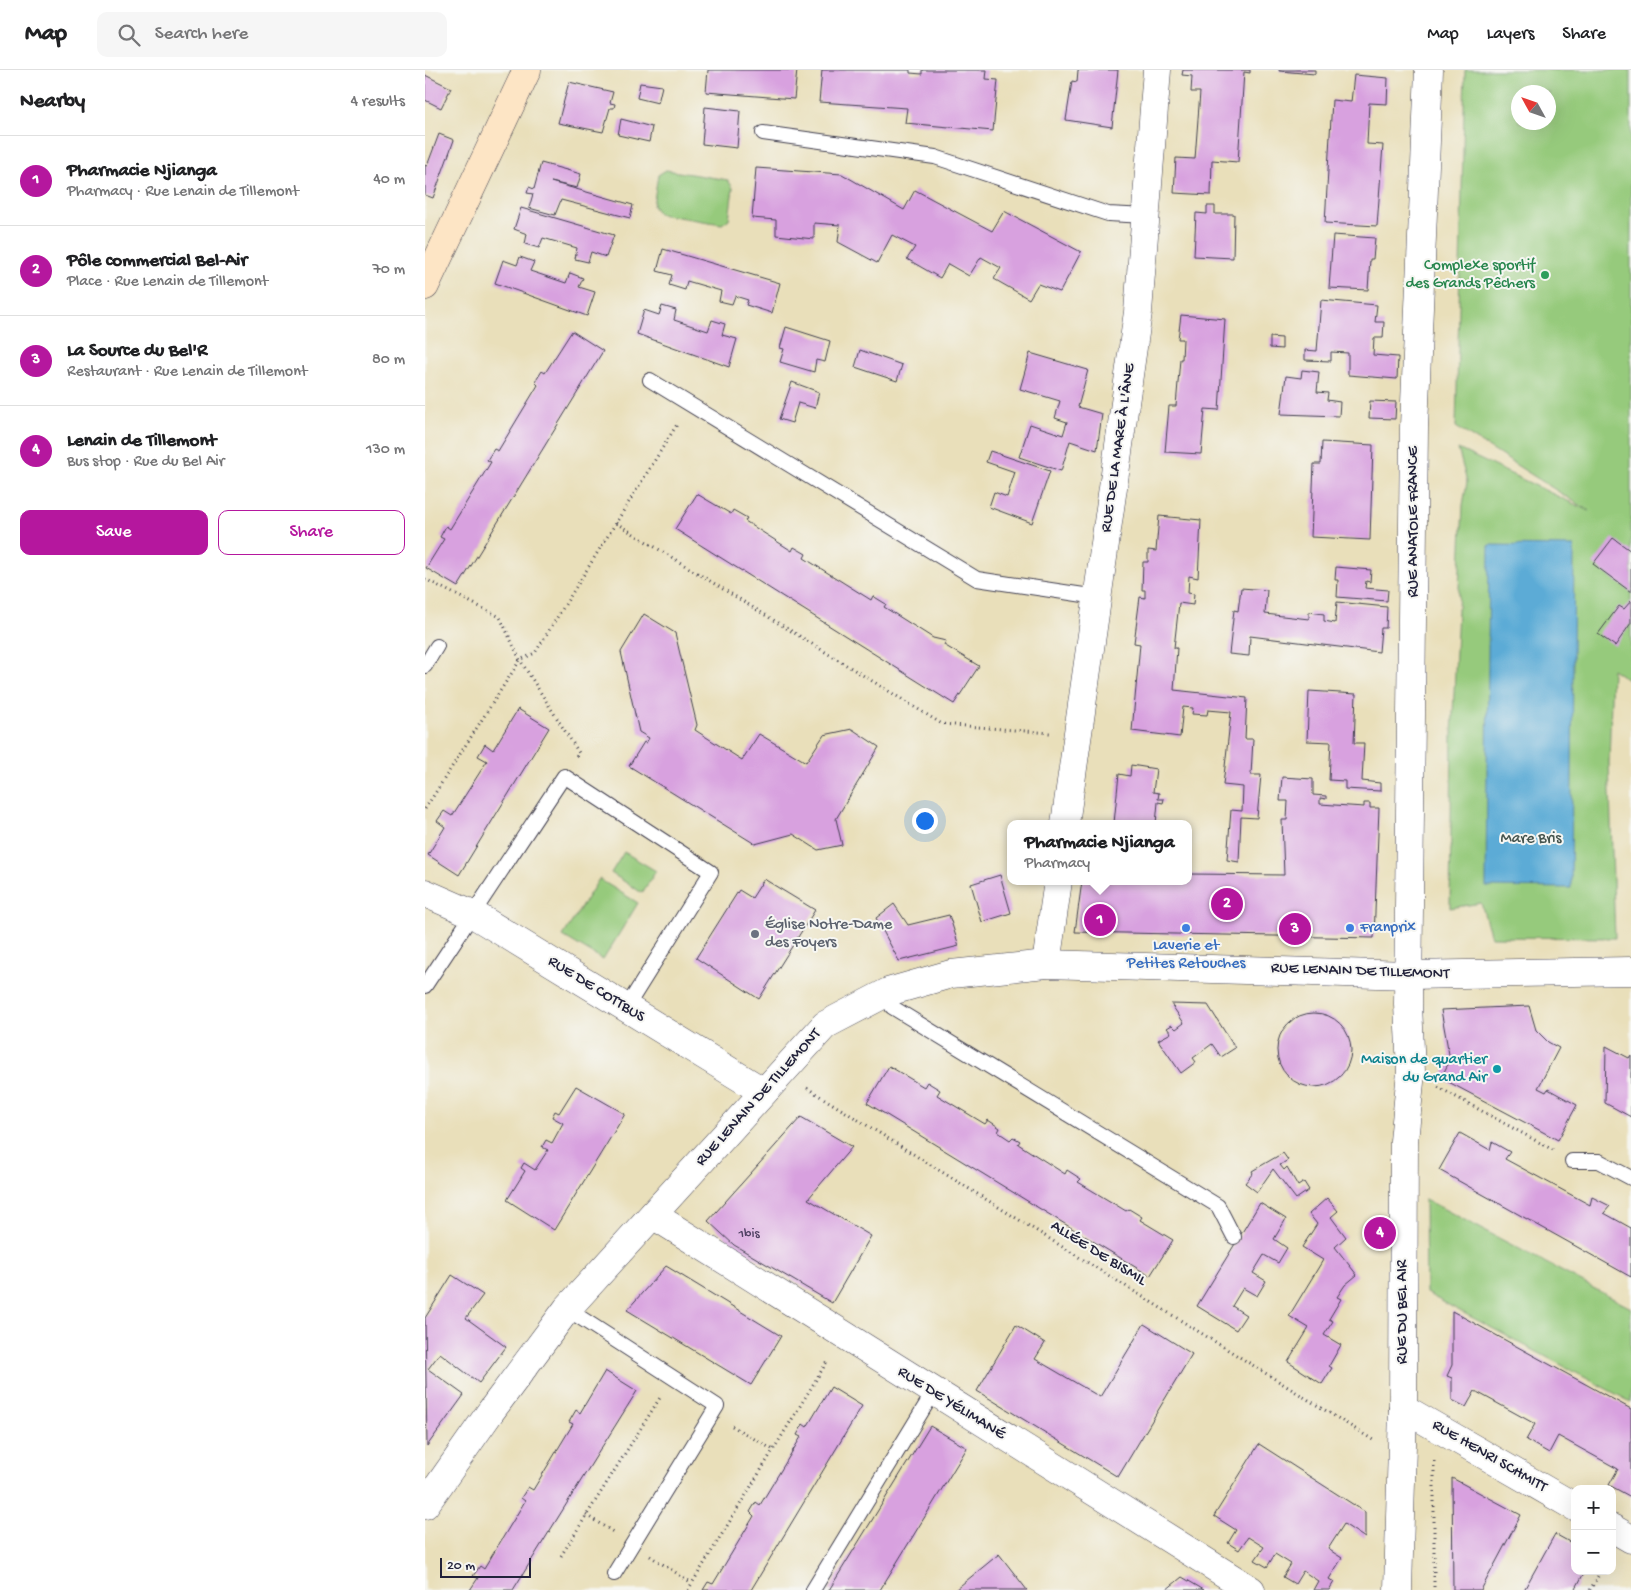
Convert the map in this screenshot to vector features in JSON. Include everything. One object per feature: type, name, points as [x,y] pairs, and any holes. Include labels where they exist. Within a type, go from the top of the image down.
[{"type":"main road","points":[[425,286],[527,70]]},
{"type":"street","name":"RUE DE LA MARE À L'ÂNE","points":[[1066,820],[1138,312],[1157,70]]},
{"type":"street","name":"RUE ANATOLE FRANCE","points":[[1409,975],[1415,427],[1429,70]]},
{"type":"street","points":[[1046,964],[1056,885]]},
{"type":"street","name":"RUE DE COTTBUS","points":[[425,893],[473,914],[626,1008],[773,1082]]},
{"type":"street","name":"RUE LENAIN DE TILLEMONT","points":[[429,1490],[567,1309],[825,1025],[888,992],[951,974],[1046,964],[1409,975],[1631,971]]},
{"type":"street","name":"RUE DU BEL AIR","points":[[1398,1590],[1403,1408],[1404,1141],[1411,1072],[1409,975]]},
{"type":"street","name":"RUE DE YÉLIMANÉ","points":[[653,1215],[933,1393],[1251,1590]]},
{"type":"street","name":"RUE HENRI SCHMITT","points":[[1403,1408],[1571,1505]]},
{"type":"street","points":[[1615,1530],[1631,1539]]},
{"type":"lane","points":[[763,133],[935,157],[1108,214],[1146,216]]},
{"type":"lane","points":[[650,380],[977,580],[1097,597]]},
{"type":"lane","points":[[425,666],[437,646]]},
{"type":"lane","points":[[425,986],[564,776],[711,872],[626,1008]]},
{"type":"lane","points":[[888,992],[893,1007],[1218,1206],[1234,1237]]},
{"type":"lane","points":[[1572,1161],[1599,1161],[1631,1178]]},
{"type":"lane","points":[[567,1309],[717,1406],[614,1574]]},
{"type":"lane","points":[[813,1590],[933,1393]]},
{"type":"path","points":[[425,809],[520,660],[535,652],[689,404]]},
{"type":"path","points":[[616,522],[942,724],[1078,735]]},
{"type":"path","points":[[425,579],[500,617],[520,660],[579,753],[564,776]]},
{"type":"path","points":[[1411,1072],[1572,1161]]},
{"type":"path","name":"ALLÉE DE BISMIL","points":[[773,1082],[1402,1457]]},
{"type":"path","points":[[687,1590],[830,1356]]},
{"type":"path","points":[[561,1556],[663,1394]]},
{"type":"path","points":[[1590,1590],[1599,1575]]},
{"type":"green space","name":"Mare Bris","points":[[1465,70],[1631,70],[1631,682],[1612,669],[1609,763],[1615,938],[1491,937],[1481,903],[1450,908],[1452,735],[1463,505],[1467,482],[1458,449],[1589,511],[1456,427]]},
{"type":"green space","points":[[666,170],[728,180],[733,188],[729,219],[722,224],[659,214],[653,206],[658,175]]},
{"type":"green space","points":[[624,852],[656,871],[642,893],[611,873]]},
{"type":"green space","points":[[599,879],[638,903],[603,960],[563,936]]},
{"type":"green space","points":[[1425,1199],[1631,1308],[1631,1402],[1426,1293]]},
{"type":"water","points":[[1489,545],[1574,546],[1571,888],[1486,887]]},
{"type":"building","points":[[708,70],[797,70],[794,99],[706,92]]},
{"type":"building","points":[[822,70],[910,70],[910,73],[922,74],[922,70],[987,70],[986,79],[998,80],[993,131],[905,123],[907,108],[819,102]]},
{"type":"building","points":[[1078,70],[1118,70],[1112,127],[1066,120],[1072,81],[1077,82]]},
{"type":"building","points":[[1183,70],[1250,70],[1250,73],[1244,72],[1238,162],[1212,160],[1211,195],[1174,193],[1176,158],[1195,159],[1200,92],[1191,92],[1192,76],[1182,75]]},
{"type":"building","points":[[1315,70],[1315,74],[1279,71]]},
{"type":"building","points":[[425,75],[451,88],[441,108],[425,100]]},
{"type":"building","points":[[1354,75],[1388,78],[1387,104],[1369,103],[1367,144],[1383,145],[1377,226],[1325,223],[1332,100],[1351,102]]},
{"type":"building","points":[[569,82],[613,92],[610,103],[615,104],[614,108],[610,108],[603,132],[558,123]]},
{"type":"building","points":[[640,83],[662,86],[658,103],[637,98]]},
{"type":"building","points":[[705,107],[740,111],[737,148],[702,144]]},
{"type":"building","points":[[621,119],[652,127],[649,142],[618,135]]},
{"type":"building","points":[[439,134],[454,140],[433,198],[425,195],[425,165],[427,166]]},
{"type":"building","points":[[541,163],[581,174],[577,188],[551,182],[633,205],[630,218],[561,200],[555,215],[529,208],[533,194],[527,193],[529,187],[534,189]]},
{"type":"building","points":[[756,168],[842,174],[904,210],[915,190],[992,231],[1004,211],[1081,252],[1060,292],[1038,284],[1029,299],[994,279],[1001,268],[981,257],[969,276],[948,264],[940,278],[907,259],[915,247],[892,235],[877,263],[838,242],[840,225],[814,223],[814,239],[776,235],[776,220],[752,218]]},
{"type":"building","points":[[1207,206],[1215,206],[1215,214],[1234,214],[1233,258],[1194,256],[1196,213],[1207,214]]},
{"type":"building","points":[[521,208],[614,235],[606,257],[591,252],[588,262],[575,259],[577,248],[543,238],[539,248],[525,244],[527,234],[514,229]]},
{"type":"building","points":[[1333,235],[1375,238],[1373,259],[1370,259],[1368,290],[1329,288]]},
{"type":"building","points":[[663,249],[780,283],[772,313],[746,305],[748,300],[735,296],[732,304],[719,301],[721,291],[687,281],[685,290],[669,285],[672,275],[657,271]]},
{"type":"building","points":[[520,257],[534,262],[530,271],[566,283],[570,273],[583,278],[579,287],[595,292],[587,316],[495,283],[503,260],[517,265]]},
{"type":"building","points":[[1321,300],[1377,305],[1375,322],[1384,322],[1383,338],[1374,338],[1373,355],[1398,357],[1397,379],[1348,375],[1348,353],[1331,352],[1331,361],[1305,360],[1305,350],[1317,351]]},
{"type":"building","points":[[662,306],[676,310],[674,320],[708,331],[712,320],[725,324],[722,335],[737,339],[729,367],[637,334],[644,310],[659,315]]},
{"type":"building","points":[[1181,315],[1225,319],[1219,410],[1205,409],[1201,454],[1165,452],[1169,406],[1176,406],[1180,359],[1182,359],[1183,339],[1178,339]]},
{"type":"building","points":[[786,327],[830,341],[825,362],[816,360],[814,372],[780,362],[784,349],[780,348]]},
{"type":"building","points":[[572,331],[603,351],[458,587],[426,568],[444,539],[440,537],[446,526],[450,529],[491,462],[487,460],[494,449],[498,451],[538,385],[535,382],[542,371],[545,373]]},
{"type":"building","points":[[1270,337],[1282,338],[1282,349],[1270,348]]},
{"type":"building","points":[[860,350],[902,365],[897,381],[855,367]]},
{"type":"building","points":[[1030,353],[1088,370],[1078,407],[1102,414],[1097,450],[1070,441],[1061,471],[1019,457],[1030,424],[1063,435],[1067,422],[1055,418],[1060,401],[1020,389]]},
{"type":"building","points":[[1302,370],[1319,372],[1317,392],[1328,393],[1327,400],[1340,402],[1339,416],[1281,414],[1286,376],[1301,378]]},
{"type":"building","points":[[792,382],[819,392],[815,408],[798,403],[792,423],[779,419]]},
{"type":"building","points":[[1370,401],[1396,402],[1395,419],[1369,418]]},
{"type":"building","points":[[1322,442],[1373,445],[1370,540],[1311,537],[1314,464],[1321,464]]},
{"type":"building","points":[[990,451],[1050,471],[1032,523],[989,507],[994,492],[1007,497],[1015,472],[986,462]]},
{"type":"building","points":[[697,494],[731,514],[733,510],[747,518],[745,521],[792,551],[794,547],[806,554],[804,558],[871,600],[873,596],[886,604],[884,607],[933,638],[946,641],[944,645],[979,666],[954,704],[675,529]]},
{"type":"building","points":[[1159,516],[1201,520],[1198,578],[1189,576],[1188,593],[1194,594],[1193,605],[1179,603],[1174,648],[1177,648],[1174,690],[1247,698],[1245,739],[1253,739],[1251,775],[1261,775],[1257,818],[1241,817],[1239,862],[1227,860],[1231,810],[1242,811],[1243,787],[1223,785],[1231,712],[1208,710],[1207,715],[1192,714],[1193,708],[1183,707],[1180,737],[1132,731],[1140,644],[1134,643],[1140,597],[1145,598],[1145,590],[1142,590],[1143,562],[1148,562],[1148,550],[1156,551]]},
{"type":"building","points":[[1613,538],[1631,551],[1631,592],[1593,564]]},
{"type":"building","points":[[1336,567],[1371,570],[1370,582],[1366,581],[1365,588],[1388,590],[1387,601],[1337,597],[1338,580],[1335,580]]},
{"type":"building","points":[[1241,588],[1267,590],[1265,614],[1309,619],[1309,612],[1324,614],[1324,621],[1335,623],[1337,602],[1387,607],[1386,628],[1381,628],[1379,652],[1250,636],[1249,656],[1229,654],[1234,610],[1238,611]]},
{"type":"building","points":[[1631,601],[1631,623],[1615,646],[1598,634],[1619,606],[1624,609]]},
{"type":"building","points":[[644,614],[675,633],[697,725],[695,730],[742,760],[759,734],[806,762],[824,735],[852,729],[879,747],[836,819],[842,845],[818,850],[793,834],[755,844],[629,766],[644,742],[646,743],[649,738],[639,732],[621,652]]},
{"type":"building","points":[[1309,691],[1356,694],[1354,743],[1364,743],[1362,781],[1380,783],[1380,791],[1345,789],[1345,781],[1329,780],[1331,742],[1307,741]]},
{"type":"building","points":[[518,709],[549,728],[459,875],[428,855],[445,827],[437,821],[444,811],[452,816],[487,761],[478,756],[485,744],[493,750]]},
{"type":"building","points":[[1131,765],[1156,769],[1153,792],[1159,793],[1158,799],[1164,799],[1163,803],[1158,802],[1156,820],[1114,820],[1119,774],[1130,776]]},
{"type":"building","points":[[1282,777],[1313,779],[1313,795],[1326,796],[1326,799],[1320,798],[1320,804],[1364,807],[1364,803],[1370,803],[1370,808],[1379,808],[1374,938],[1075,932],[1081,885],[1192,885],[1192,874],[1284,875],[1282,820],[1287,820],[1288,801],[1280,801]]},
{"type":"building","points":[[1000,875],[1011,913],[982,922],[971,884]]},
{"type":"building","name":"Église Notre-Dame des Foyers","points":[[764,879],[815,910],[759,999],[696,958],[739,890],[752,898]]},
{"type":"building","points":[[894,904],[908,925],[949,915],[959,946],[899,961],[876,918]]},
{"type":"building","points":[[1171,1004],[1208,1005],[1235,1048],[1221,1057],[1212,1044],[1193,1058],[1196,1062],[1181,1073],[1158,1040],[1171,1033],[1167,1028],[1172,1025],[1176,1029],[1184,1023]]},
{"type":"building","name":"Maison de quartier du Grand Air","points":[[1529,1006],[1536,1030],[1548,1042],[1559,1048],[1538,1088],[1546,1092],[1548,1089],[1577,1105],[1558,1140],[1441,1078],[1450,1060],[1441,1010]]},
{"type":"building","points":[[1307,1013],[1321,1013],[1335,1019],[1345,1029],[1351,1043],[1349,1064],[1335,1081],[1321,1087],[1307,1087],[1293,1081],[1283,1071],[1277,1057],[1277,1043],[1283,1029],[1293,1019]]},
{"type":"building","points":[[1606,1046],[1629,1058],[1631,1055],[1631,1117],[1605,1103]]},
{"type":"building","points":[[889,1066],[924,1087],[927,1082],[940,1090],[937,1095],[985,1124],[988,1120],[1000,1128],[998,1132],[1010,1140],[1013,1137],[1020,1141],[1018,1144],[1065,1174],[1067,1170],[1081,1179],[1078,1182],[1126,1211],[1129,1209],[1142,1217],[1140,1220],[1173,1240],[1150,1276],[867,1103]]},
{"type":"building","points":[[576,1086],[625,1114],[554,1230],[507,1200],[525,1171],[521,1168],[524,1163],[535,1170],[548,1150],[542,1147],[546,1140],[552,1143],[563,1123],[552,1117],[555,1111],[559,1113]]},
{"type":"building","points":[[801,1117],[852,1147],[808,1199],[871,1236],[832,1303],[734,1245],[708,1221]]},
{"type":"building","points":[[1460,1133],[1490,1150],[1492,1142],[1510,1152],[1505,1159],[1590,1205],[1592,1197],[1610,1206],[1604,1213],[1631,1228],[1631,1277],[1439,1170]]},
{"type":"building","points":[[1283,1153],[1288,1160],[1280,1165],[1284,1170],[1287,1167],[1298,1186],[1304,1182],[1309,1190],[1296,1199],[1273,1169],[1257,1192],[1245,1183],[1253,1173],[1252,1171]]},
{"type":"building","points":[[1327,1198],[1338,1211],[1331,1217],[1346,1237],[1335,1247],[1357,1275],[1345,1285],[1337,1297],[1341,1299],[1329,1319],[1333,1321],[1324,1335],[1341,1345],[1329,1366],[1332,1368],[1322,1384],[1288,1362],[1309,1328],[1289,1316],[1323,1260],[1302,1247],[1317,1224],[1309,1214]]},
{"type":"building","points":[[1260,1203],[1286,1219],[1274,1239],[1287,1248],[1278,1263],[1264,1255],[1253,1273],[1266,1281],[1257,1296],[1243,1288],[1232,1306],[1246,1315],[1236,1330],[1197,1306]]},
{"type":"building","points":[[666,1266],[781,1336],[751,1385],[627,1310]]},
{"type":"building","points":[[452,1275],[483,1295],[466,1318],[506,1347],[479,1383],[440,1353],[428,1369],[464,1395],[427,1446],[425,1318]]},
{"type":"building","points":[[1452,1311],[1631,1409],[1631,1497],[1616,1489],[1616,1485],[1609,1485],[1618,1469],[1558,1436],[1549,1453],[1526,1440],[1535,1424],[1475,1391],[1466,1407],[1452,1400],[1452,1378],[1447,1376],[1452,1365]]},
{"type":"building","points":[[1144,1324],[1192,1354],[1118,1477],[977,1391],[1016,1325],[1045,1343],[1035,1359],[1100,1397]]},
{"type":"building","points":[[605,1371],[637,1391],[513,1590],[470,1590],[478,1578],[473,1576],[480,1566],[484,1569],[525,1501],[521,1498],[528,1487],[533,1490],[573,1424],[569,1422],[576,1410],[580,1413]]},
{"type":"building","points":[[831,1387],[862,1406],[751,1590],[703,1590],[708,1582],[713,1584],[754,1516],[750,1512],[756,1502],[760,1505],[801,1437],[797,1435],[803,1424],[807,1427]]},
{"type":"building","points":[[930,1426],[967,1448],[880,1590],[829,1590]]},
{"type":"building","points":[[1259,1444],[1365,1512],[1365,1538],[1344,1524],[1328,1549],[1342,1558],[1329,1579],[1334,1582],[1329,1590],[1313,1590],[1318,1581],[1303,1571],[1295,1584],[1283,1577],[1291,1564],[1275,1554],[1267,1567],[1255,1560],[1264,1547],[1248,1537],[1239,1550],[1228,1543],[1236,1530],[1214,1516]]},
{"type":"building","points":[[1452,1478],[1521,1515],[1481,1590],[1453,1590]]},
{"type":"building","points":[[1555,1534],[1571,1543],[1571,1575],[1583,1575],[1575,1590],[1524,1590]]},
{"type":"building","points":[[999,1554],[1027,1590],[955,1590]]},
{"type":"building","points":[[1182,1577],[1204,1590],[1166,1590]]},
{"type":"place","name":"Complexe sportif des Grands Pêchers","points":[[1545,275]]},
{"type":"place","name":"Pôle commercial Bel-Air","points":[[1227,904]]},
{"type":"place","name":"Pharmacie Njianga","points":[[1100,920]]},
{"type":"place","name":"Laverie et Petites Retouches","points":[[1186,928]]},
{"type":"place","name":"Franprix","points":[[1350,928]]},
{"type":"place","name":"La Source du Bel'R","points":[[1295,929]]},
{"type":"place","name":"Église Notre-Dame des Foyers","points":[[755,934]]},
{"type":"place","name":"Maison de quartier du Grand Air","points":[[1497,1069]]},
{"type":"place","name":"Lenain de Tillemont","points":[[1380,1233]]}]
